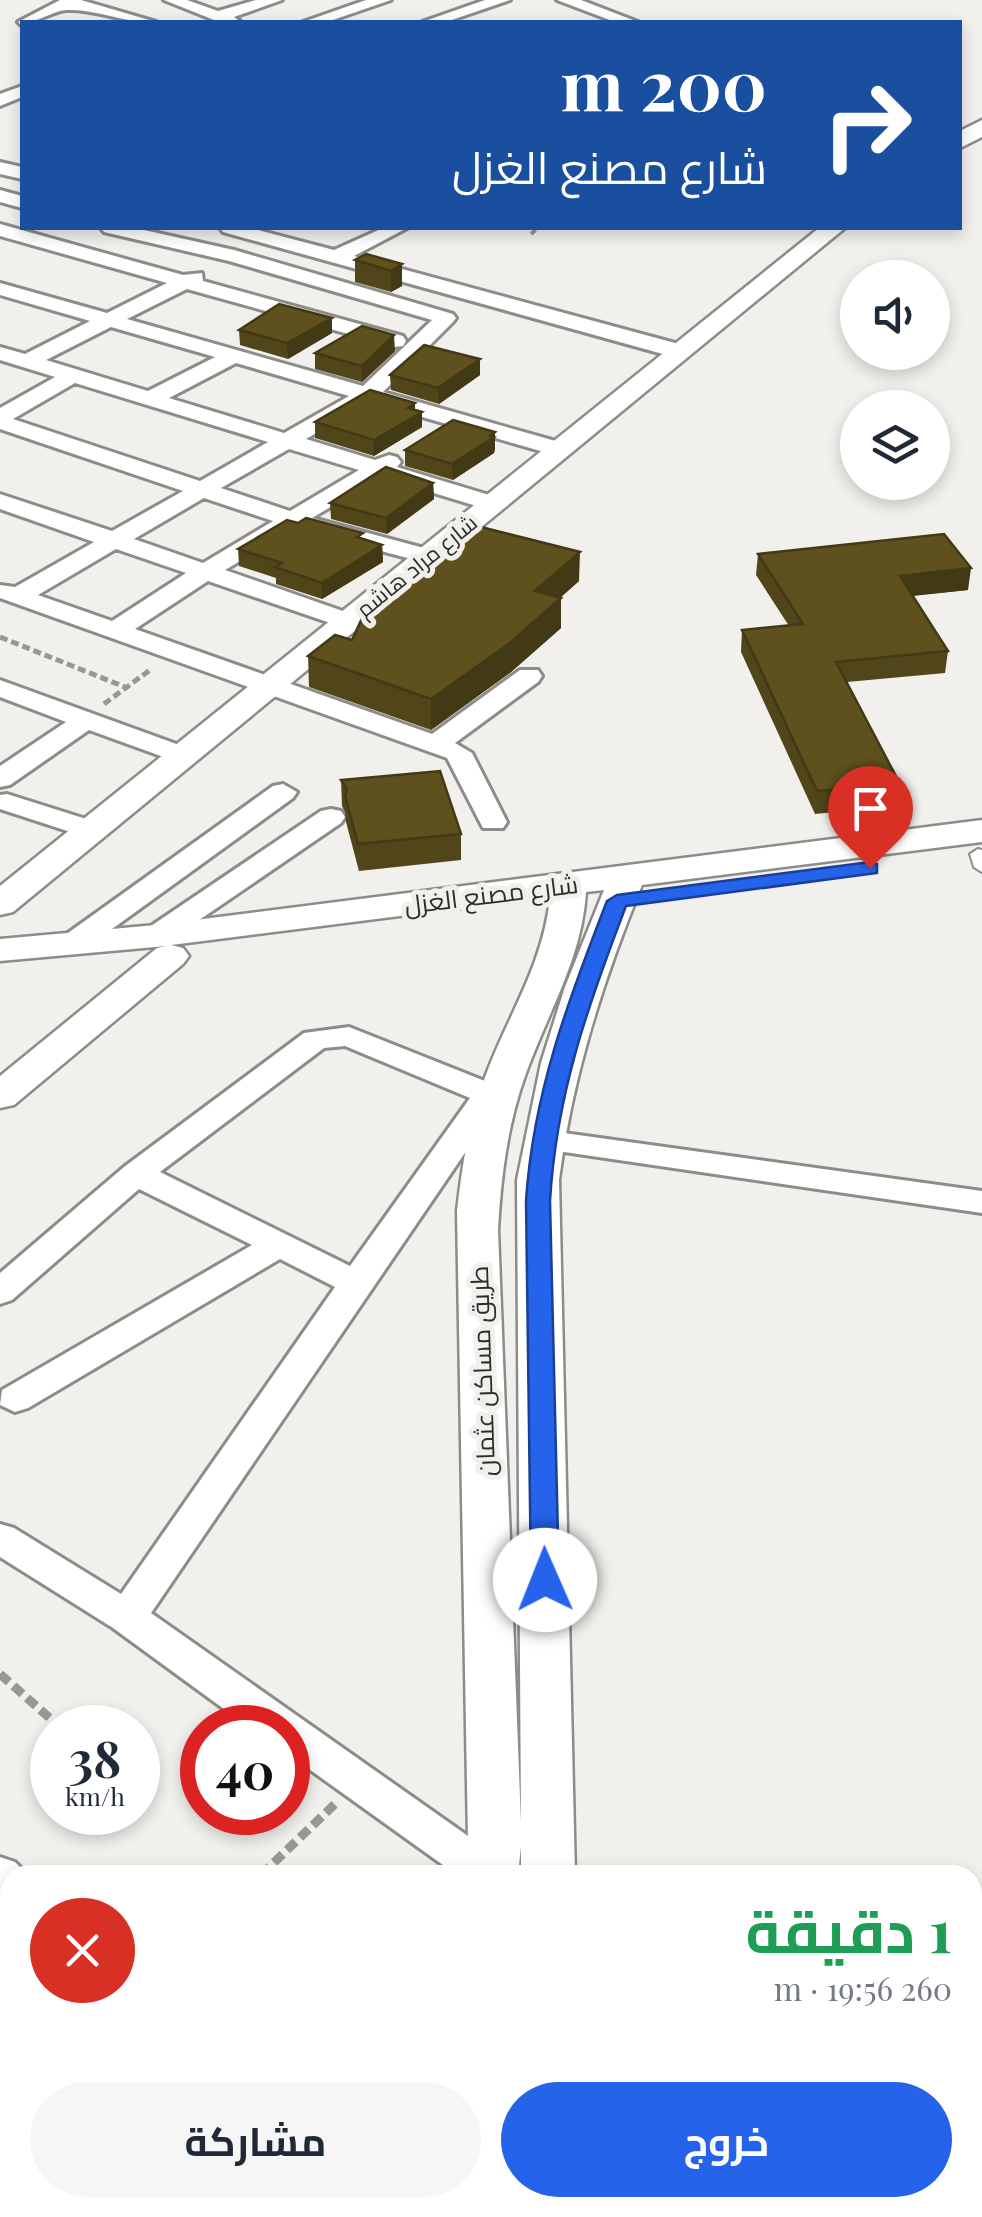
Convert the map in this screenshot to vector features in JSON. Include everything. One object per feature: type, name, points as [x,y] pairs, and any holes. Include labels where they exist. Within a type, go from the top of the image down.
[{"type":"street","points":[[159,20],[178,1],[226,19],[274,0]]},
{"type":"street","points":[[317,20],[383,0]]},
{"type":"street","points":[[437,20],[502,0]]},
{"type":"street","points":[[565,0],[624,20]]},
{"type":"street","points":[[30,2],[65,4],[139,20]]},
{"type":"street","points":[[32,20],[65,4]]},
{"type":"street","points":[[20,26],[6,33],[20,36]]},
{"type":"street","points":[[0,230],[420,347]]},
{"type":"street","points":[[120,230],[234,256],[446,318]]},
{"type":"street","points":[[238,230],[678,351]]},
{"type":"street","points":[[29,360],[288,230]]},
{"type":"street","points":[[338,256],[394,230]]},
{"type":"street","name":"شارع مراد هاشم","points":[[0,904],[831,230]]},
{"type":"street","points":[[276,305],[318,281]]},
{"type":"street","points":[[0,288],[234,356],[308,360],[368,394],[558,449]]},
{"type":"street","points":[[9,593],[114,541],[368,394],[446,318],[454,292]]},
{"type":"street","points":[[308,360],[358,331]]},
{"type":"street","points":[[0,352],[491,504]]},
{"type":"street","points":[[151,398],[234,356]]},
{"type":"street","points":[[0,419],[75,374]]},
{"type":"street","points":[[0,419],[292,520],[426,556]]},
{"type":"street","points":[[116,630],[202,573],[458,420]]},
{"type":"street","points":[[0,501],[348,621]]},
{"type":"street","points":[[9,593],[458,753],[493,822]]},
{"type":"street","points":[[436,744],[529,676]]},
{"type":"street","points":[[0,688],[183,756]]},
{"type":"street","points":[[86,720],[2,797],[92,830]]},
{"type":"street","points":[[72,944],[283,792]]},
{"type":"street","points":[[0,1096],[163,946],[330,818]]},
{"type":"street","name":"شارع مصنع الغزل","points":[[0,950],[72,944],[163,946],[574,921],[623,888],[979,848]]},
{"type":"street","name":"طريق مساكن عثمان","points":[[492,1865],[477,1230],[485,1153],[494,1096],[574,921],[623,888]]},
{"type":"street","name":"طريق مساكن عثمان","points":[[548,1865],[538,1194],[542,1140],[558,1068],[574,921]]},
{"type":"street","name":"شارع مصنع الغزل","points":[[0,971],[163,946]]},
{"type":"street","points":[[0,1292],[136,1174],[315,1040],[331,1035],[349,1036],[494,1096],[356,1284],[127,1617]]},
{"type":"street","points":[[542,1140],[982,1202]]},
{"type":"street","points":[[136,1174],[356,1284]]},
{"type":"street","points":[[15,1398],[277,1246]]},
{"type":"street","points":[[0,1538],[127,1617],[249,1705]]},
{"type":"street","points":[[310,1748],[477,1865]]},
{"type":"path","points":[[532,234],[536,230]]},
{"type":"path","points":[[0,637],[125,687]]},
{"type":"path","points":[[0,1674],[35,1705]]},
{"type":"path","points":[[271,1865],[358,1782]]},
{"type":"building","points":[[366,254],[402,264],[391,271],[355,260]]},
{"type":"building","points":[[279,304],[332,318],[287,343],[239,330]]},
{"type":"building","points":[[362,326],[394,335],[362,366],[315,353]]},
{"type":"building","points":[[424,345],[480,359],[438,388],[390,375]]},
{"type":"building","points":[[370,390],[415,403],[408,408],[422,412],[374,440],[315,422]]},
{"type":"building","points":[[453,420],[495,432],[490,436],[494,437],[452,464],[405,450]]},
{"type":"building","points":[[386,467],[433,483],[386,518],[330,503]]},
{"type":"building","points":[[306,518],[363,533],[357,537],[382,545],[322,583],[275,567],[282,563],[238,549],[287,520],[298,523]]},
{"type":"building","points":[[469,524],[580,552],[535,591],[561,598],[511,642],[431,699],[308,656],[335,635],[352,640],[363,616],[444,551],[437,549]]},
{"type":"building","points":[[944,534],[971,568],[900,576],[948,651],[836,662],[900,784],[817,791],[742,630],[803,624],[758,554]]},
{"type":"building","points":[[440,771],[461,834],[358,844],[345,796],[347,789],[341,780]]},
{"type":"route","points":[[545,1580],[538,1201],[542,1140],[548,1103],[582,991],[617,901],[870,868]]}]
